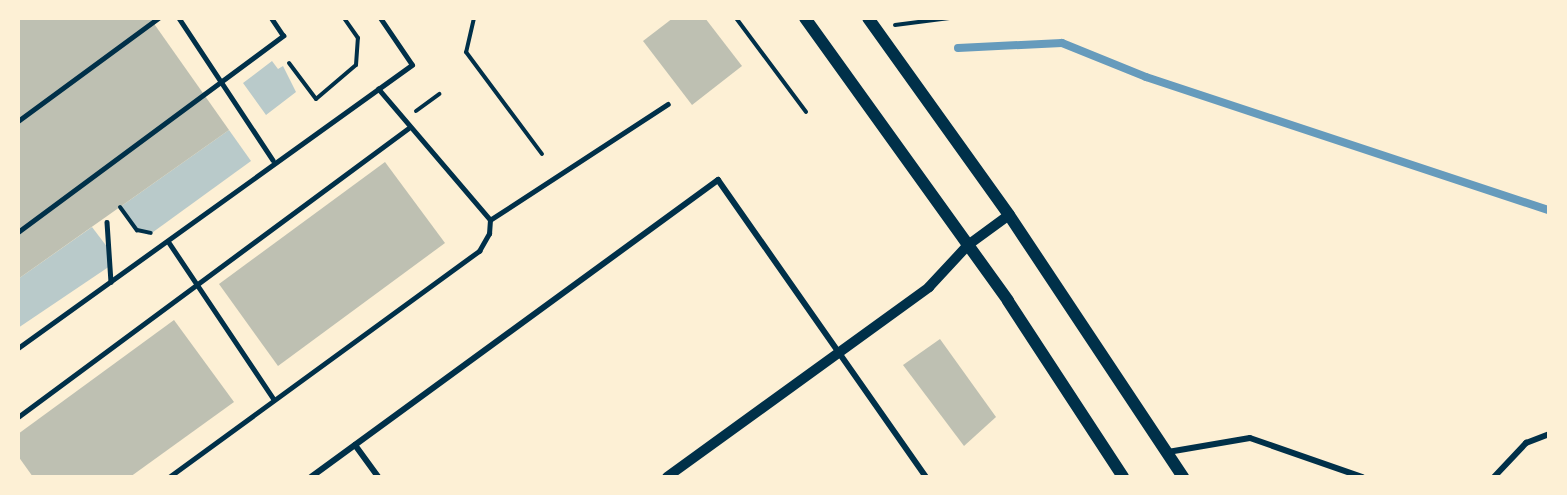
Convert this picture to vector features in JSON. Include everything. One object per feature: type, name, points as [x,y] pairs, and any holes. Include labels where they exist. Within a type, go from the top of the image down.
[{"type":"main road","points":[[805,18],[968,245],[1123,477]]},
{"type":"main road","points":[[871,23],[1009,215],[1183,477]]},
{"type":"street","points":[[312,477],[718,180],[926,477]]},
{"type":"street","points":[[667,477],[929,287],[968,245],[1009,215]]},
{"type":"street","points":[[1494,477],[1526,443],[1549,434]]},
{"type":"street","points":[[1168,452],[1250,438],[1362,477]]},
{"type":"street","points":[[355,445],[378,477]]},
{"type":"lane","points":[[18,121],[158,18]]},
{"type":"lane","points":[[179,18],[273,160]]},
{"type":"lane","points":[[18,232],[220,80],[284,36],[271,18]]},
{"type":"lane","points":[[18,348],[168,241],[273,160],[413,63],[380,18]]},
{"type":"lane","points":[[378,88],[408,128],[490,220]]},
{"type":"lane","points":[[169,477],[273,398],[479,251],[490,220],[668,104]]},
{"type":"lane","points":[[18,417],[408,128]]},
{"type":"lane","points":[[107,222],[111,282]]},
{"type":"lane","points":[[168,241],[273,398]]},
{"type":"path","points":[[289,63],[316,99],[356,65],[358,38],[344,18]]},
{"type":"path","points":[[474,18],[466,52],[542,154]]},
{"type":"path","points":[[736,18],[806,112]]},
{"type":"path","points":[[871,23],[950,18]]},
{"type":"path","points":[[1088,18],[1111,18]]},
{"type":"path","points":[[120,207],[137,230],[149,235]]},
{"type":"shaded area","points":[[272,61],[278,69],[283,66],[296,92],[266,115],[243,83]]},
{"type":"shaded area","points":[[229,130],[251,161],[149,235],[137,230],[120,207]]},
{"type":"shaded area","points":[[92,227],[111,252],[110,266],[18,328],[18,279]]},
{"type":"building","points":[[18,18],[150,18],[229,130],[18,279]]},
{"type":"building","points":[[673,18],[705,18],[742,66],[692,105],[643,41]]},
{"type":"building","points":[[385,162],[445,243],[278,366],[219,284]]},
{"type":"building","points":[[174,320],[234,402],[130,477],[33,477],[18,456],[18,434]]},
{"type":"building","points":[[940,339],[996,417],[964,446],[903,365]]},
{"type":"waterway","points":[[958,48],[1062,43],[1146,77],[1549,210]]}]
